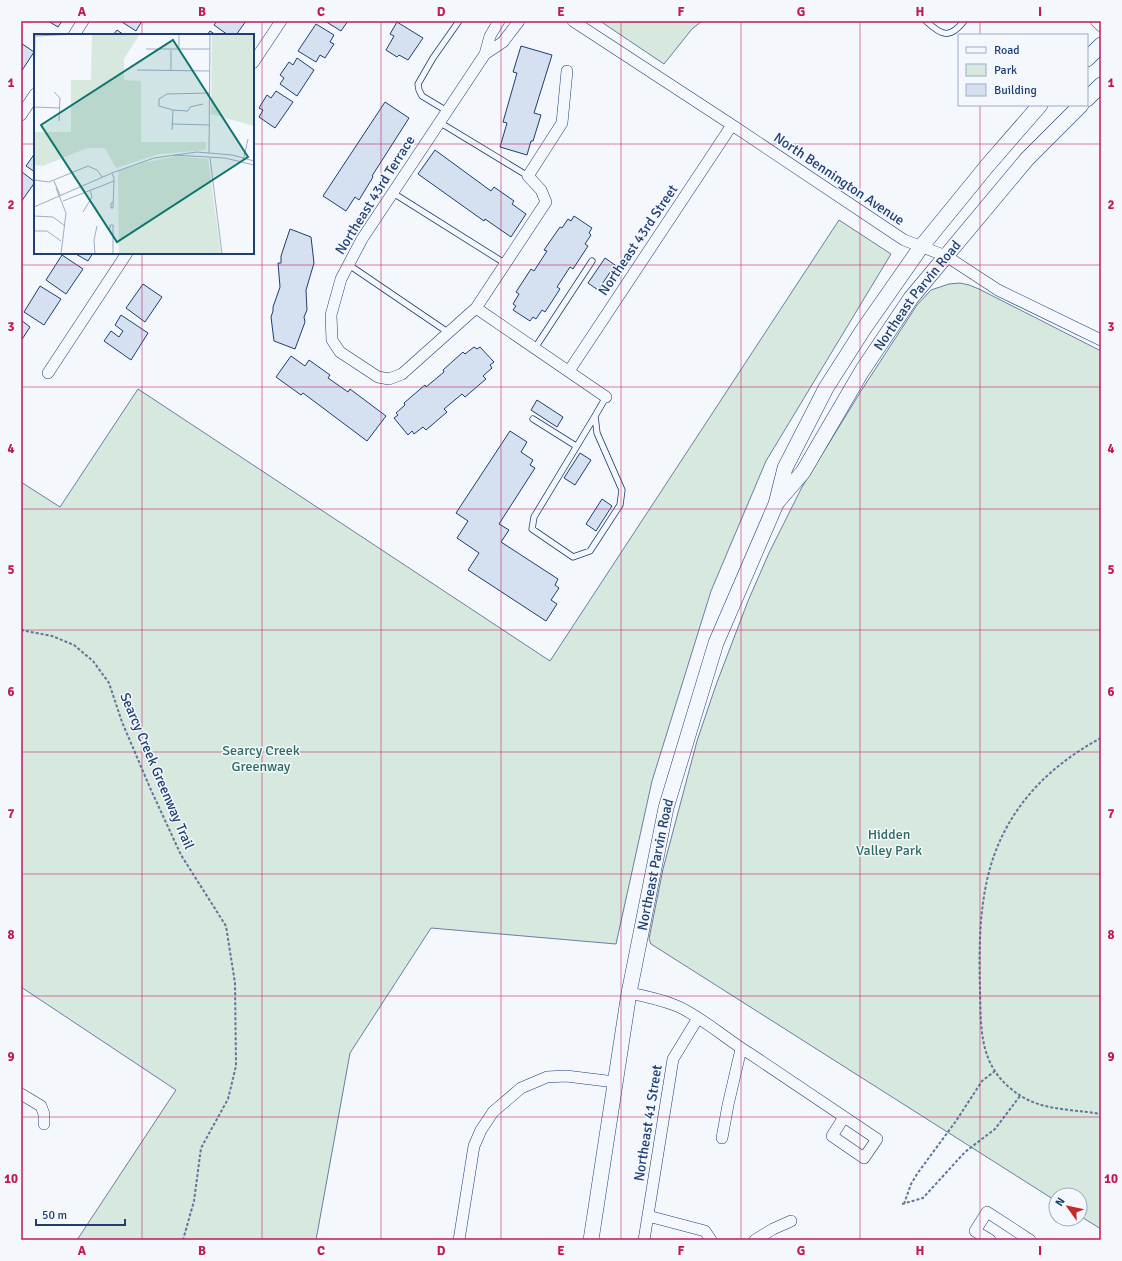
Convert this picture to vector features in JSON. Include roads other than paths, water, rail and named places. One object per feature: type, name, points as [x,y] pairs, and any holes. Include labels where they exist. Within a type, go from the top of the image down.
[{"type":"main road","points":[[1088,58],[1101,45]]},
{"type":"main road","points":[[1088,98],[1101,85]]},
{"type":"main road","name":"Northeast Parvin Road","points":[[591,1240],[629,993],[666,808],[716,643],[776,504],[785,468],[826,388],[863,330],[921,247],[987,166],[1039,106]]},
{"type":"main road","name":"Northeast Parvin Road","points":[[776,504],[803,472],[862,372],[911,298],[1027,159],[1080,106]]},
{"type":"street","points":[[75,34],[83,21]]},
{"type":"street","points":[[254,62],[281,21]]},
{"type":"street","name":"Northeast 43rd Terrace","points":[[499,21],[490,36],[485,54],[362,239],[341,279],[331,315],[332,340],[340,352],[378,378],[390,379],[402,374],[476,308],[546,202],[541,190],[528,176]]},
{"type":"street","name":"Northeast 43rd Terrace","points":[[485,54],[503,42],[519,21]]},
{"type":"street","name":"North Bennington Avenue","points":[[573,21],[904,240],[946,256],[998,290],[1101,340]]},
{"type":"street","points":[[1096,21],[1101,26]]},
{"type":"street","points":[[528,176],[562,123],[567,71]]},
{"type":"street","points":[[21,115],[34,96]]},
{"type":"street","name":"Northeast 43rd Street","points":[[569,371],[732,125]]},
{"type":"street","points":[[48,373],[126,254]]},
{"type":"street","points":[[476,308],[606,397]]},
{"type":"street","points":[[629,993],[678,1006],[698,1018],[741,1049],[844,1118]]},
{"type":"street","name":"Northeast 41 Street","points":[[644,1240],[673,1058],[698,1018]]},
{"type":"street","points":[[722,1138],[741,1049]]},
{"type":"street","points":[[459,1240],[474,1146],[481,1130],[492,1112],[521,1088],[547,1077],[566,1076],[615,1082]]},
{"type":"street","points":[[21,1094],[41,1106],[44,1114],[44,1124]]},
{"type":"street","points":[[990,1240],[975,1231],[987,1212],[1030,1240]]},
{"type":"street","points":[[648,1216],[704,1231],[711,1240]]},
{"type":"street","points":[[755,1240],[773,1229],[791,1221]]},
{"type":"lane","points":[[447,111],[422,96],[418,84],[433,58],[459,21]]},
{"type":"lane","points":[[926,21],[940,32],[947,35],[953,33],[964,21]]},
{"type":"lane","points":[[440,122],[528,176]]},
{"type":"lane","points":[[393,192],[506,264]]},
{"type":"lane","points":[[534,348],[592,261]]},
{"type":"lane","points":[[349,265],[449,333]]},
{"type":"lane","points":[[595,416],[597,433],[622,490],[620,505],[590,551],[573,557],[532,530],[534,516],[606,397]]},
{"type":"lane","points":[[533,419],[576,446]]},
{"type":"park label","name":"Searcy Creek Greenway","points":[[261,758]]},
{"type":"park label","name":"Hidden Valley Park","points":[[889,842]]}]
